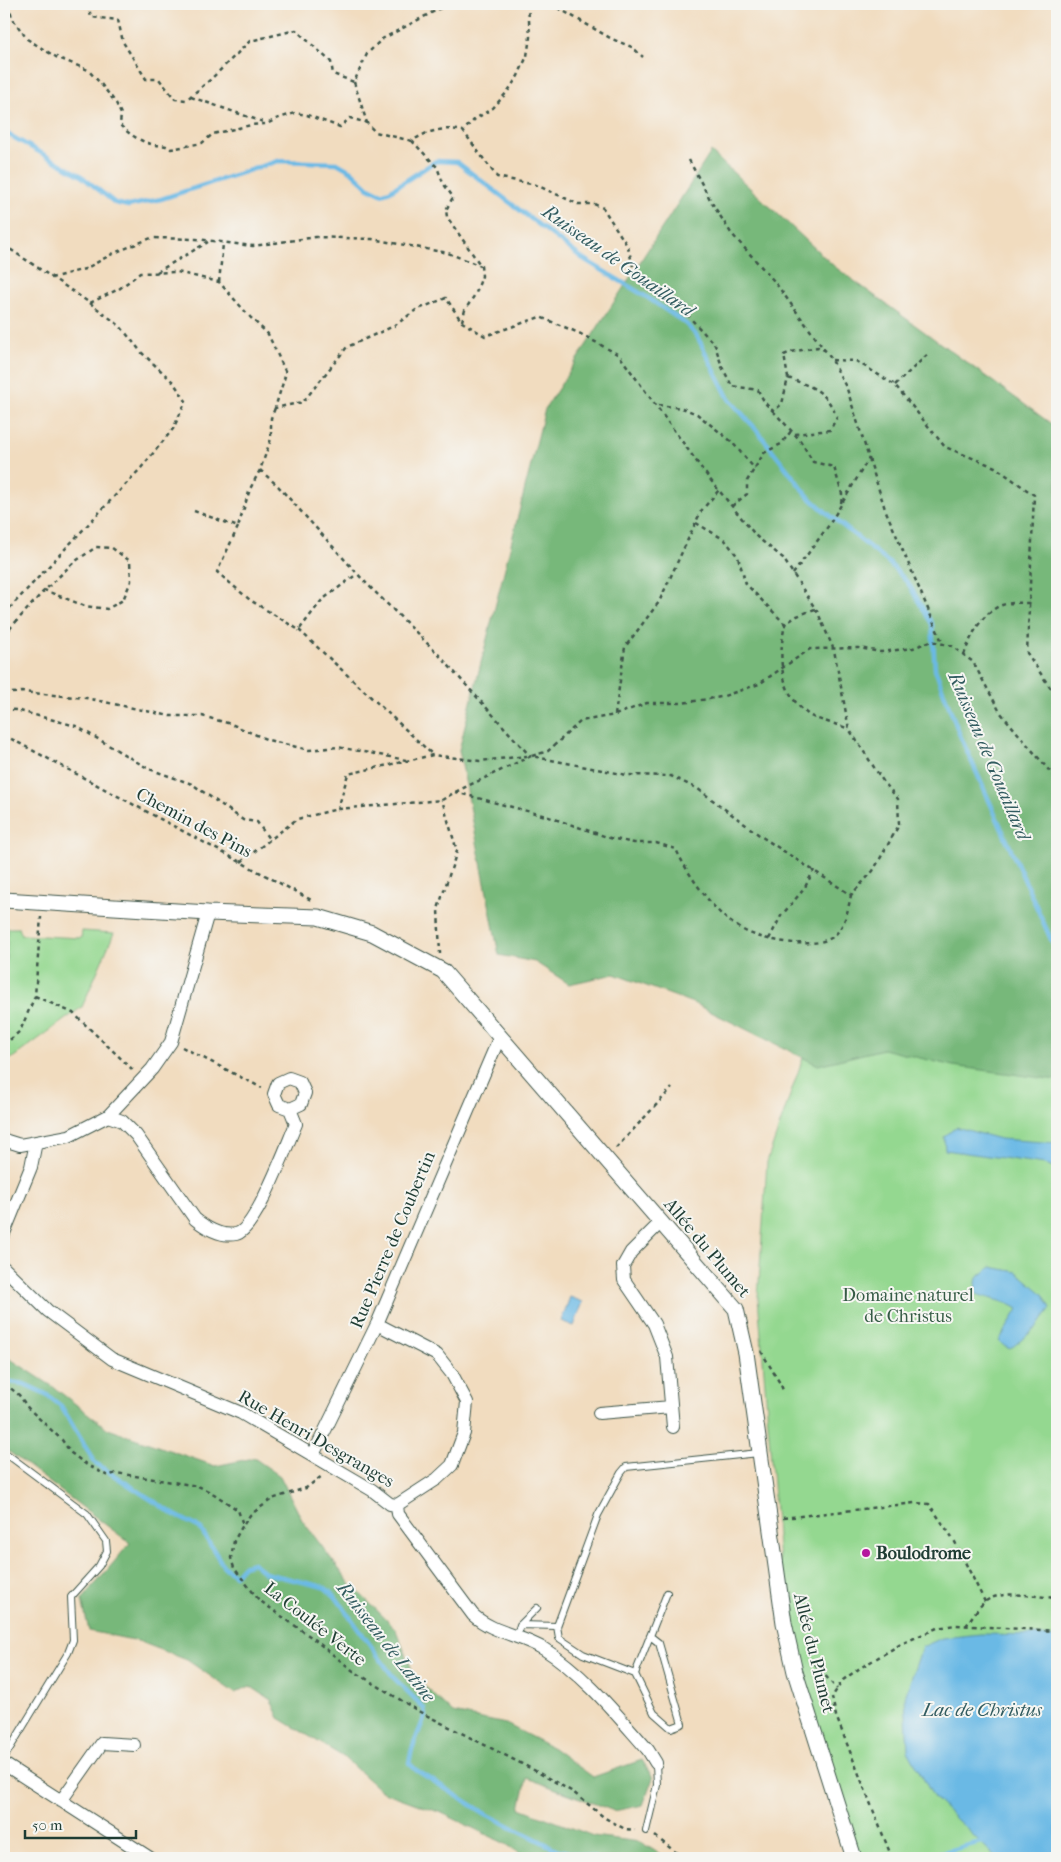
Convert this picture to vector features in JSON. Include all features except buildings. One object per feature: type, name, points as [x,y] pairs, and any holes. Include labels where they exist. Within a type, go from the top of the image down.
[{"type":"street","name":"Allée du Plumet","points":[[4,900],[208,913],[318,917],[372,933],[444,971],[736,1309],[746,1353],[784,1623],[796,1672],[854,1858]]},
{"type":"street","points":[[4,1140],[20,1145],[70,1136],[108,1116],[152,1070],[172,1042],[208,913]]},
{"type":"street","name":"Rue Pierre de Coubertin","points":[[313,1455],[377,1324],[500,1036]]},
{"type":"street","points":[[289,1078],[300,1082],[305,1093],[301,1104],[290,1109],[279,1105],[274,1094],[278,1083],[289,1078]]},
{"type":"street","points":[[108,1116],[122,1121],[136,1135],[195,1219],[205,1227],[225,1235],[238,1234],[250,1224],[261,1205],[296,1124],[290,1109]]},
{"type":"street","points":[[4,1232],[30,1167],[36,1142]]},
{"type":"street","points":[[661,1222],[631,1252],[623,1266],[624,1280],[654,1324],[667,1357],[673,1427]]},
{"type":"street","name":"Rue Henri Desgranges","points":[[4,1268],[48,1311],[112,1359],[241,1413],[372,1490],[390,1504],[397,1505],[398,1514],[473,1615],[483,1624],[518,1631],[576,1672],[648,1750],[656,1763]]},
{"type":"street","points":[[377,1324],[437,1355],[452,1374],[467,1402],[464,1433],[452,1465],[437,1480],[397,1505]]},
{"type":"street","points":[[599,1413],[671,1406]]},
{"type":"street","points":[[61,1801],[102,1743],[134,1745]]},
{"type":"street","points":[[4,1764],[150,1858]]},
{"type":"lane","points":[[4,1452],[87,1514],[106,1541],[107,1551],[99,1566],[71,1597],[73,1640],[68,1653],[4,1758]]},
{"type":"lane","points":[[650,1636],[659,1643],[682,1724],[671,1728],[654,1713],[635,1674],[583,1654],[559,1638],[557,1626],[598,1515],[620,1473],[626,1467],[760,1453]]},
{"type":"lane","points":[[635,1674],[667,1593]]},
{"type":"lane","points":[[518,1631],[537,1608]]},
{"type":"lane","points":[[518,1631],[557,1626]]},
{"type":"lane","points":[[646,1832],[657,1785],[656,1763]]},
{"type":"path","points":[[10,4],[12,18],[27,39],[56,57],[88,70],[116,103],[121,114],[120,125],[132,137],[155,145],[167,146],[171,149],[202,143],[213,134],[251,125],[267,124],[295,113],[307,115],[340,127],[350,118],[367,124],[375,132],[412,141],[437,167],[443,183],[453,197],[446,210],[446,218],[481,266],[482,276],[476,293],[465,310],[462,322]]},
{"type":"path","points":[[88,4],[90,17],[118,20],[123,42],[146,79],[159,79],[175,99],[186,100],[190,97],[250,41],[296,30],[331,62],[333,74],[354,82]]},
{"type":"path","points":[[367,124],[354,82],[367,54],[382,40],[448,4]]},
{"type":"path","points":[[463,131],[475,119],[493,108],[518,76],[527,56],[530,37],[528,4]]},
{"type":"path","points":[[551,4],[612,39],[632,47],[643,57]]},
{"type":"path","points":[[190,97],[267,124]]},
{"type":"path","points":[[412,141],[429,132],[450,128],[463,131],[497,177],[536,185],[578,204],[594,204],[603,208],[628,247],[635,274],[643,284],[680,304],[715,345],[722,367],[732,386],[758,390],[765,403],[792,430],[813,462],[834,467],[842,494],[841,506]]},
{"type":"path","points":[[689,160],[712,203],[732,233],[774,281],[832,360],[847,389],[885,509],[943,644]]},
{"type":"path","points":[[51,278],[85,269],[114,253],[151,238],[196,239],[223,244],[253,246],[316,237],[372,239],[448,253],[481,266]]},
{"type":"path","points":[[156,273],[209,241]]},
{"type":"path","points":[[219,282],[223,244]]},
{"type":"path","points":[[4,245],[90,303],[120,326],[142,353],[173,382],[186,400],[173,429],[141,468],[4,614]]},
{"type":"path","points":[[90,303],[119,289],[140,273],[178,272],[219,282],[268,334],[286,373],[276,408],[271,418],[271,439],[260,470],[250,489],[238,527],[218,572],[250,600],[299,630],[433,755]]},
{"type":"path","points":[[276,408],[303,402],[347,347],[394,326],[416,310],[446,298],[462,322],[485,336],[540,317],[579,334],[619,355],[719,490],[757,537],[783,558],[815,609],[834,650],[849,729],[883,781],[898,799],[899,825],[872,870],[850,895],[847,917],[836,935],[822,941],[806,944],[755,936],[726,919],[686,869],[676,849],[656,843],[634,843],[610,838],[546,816],[455,792]]},
{"type":"path","points":[[773,411],[782,404],[788,378],[784,355],[818,347],[826,351]]},
{"type":"path","points":[[896,385],[927,355]]},
{"type":"path","points":[[832,360],[856,361],[896,385],[945,447],[995,467],[1034,494],[1027,653],[1057,698]]},
{"type":"path","points":[[788,378],[815,388],[831,404],[837,417],[830,430],[795,434]]},
{"type":"path","points":[[657,405],[682,408],[698,414],[731,441],[755,469]]},
{"type":"path","points":[[732,506],[747,494],[747,481],[764,453],[780,444],[792,430]]},
{"type":"path","points":[[793,574],[841,506],[869,458]]},
{"type":"path","points":[[260,470],[278,486],[357,574],[438,654],[530,756]]},
{"type":"path","points":[[615,715],[625,647],[659,602],[701,511],[719,490]]},
{"type":"path","points":[[194,511],[238,527]]},
{"type":"path","points":[[696,523],[725,540],[738,557],[746,584],[785,624]]},
{"type":"path","points":[[5,633],[44,590],[73,563],[96,547],[112,548],[130,561],[131,581],[123,600],[108,610],[85,606],[44,590]]},
{"type":"path","points":[[299,630],[322,600],[357,574]]},
{"type":"path","points":[[964,655],[972,633],[989,612],[1003,605],[1030,603]]},
{"type":"path","points":[[815,609],[797,616],[785,624],[782,641],[782,668],[788,694],[810,716],[849,729]]},
{"type":"path","points":[[338,808],[348,774],[433,755],[480,761],[530,756],[548,751],[581,721],[615,715],[648,703],[682,703],[721,697],[759,684],[810,649],[859,648],[881,652],[913,648],[931,640],[952,646],[973,662],[1000,712],[1057,780]]},
{"type":"path","points":[[4,694],[22,692],[86,698],[170,716],[202,716],[231,724],[268,740],[309,750],[338,747],[408,760]]},
{"type":"path","points":[[4,709],[16,710],[76,726],[149,769],[192,784],[243,820],[257,822],[269,839]]},
{"type":"path","name":"Chemin des Pins","points":[[4,735],[320,904]]},
{"type":"path","points":[[241,862],[297,819],[338,808],[442,800],[530,756],[627,775],[671,776],[698,789],[762,837],[850,895]]},
{"type":"path","points":[[440,969],[438,910],[457,851],[442,800]]},
{"type":"path","points":[[769,938],[781,916],[804,889],[814,870]]},
{"type":"path","points":[[4,1045],[20,1031],[36,996],[42,902]]},
{"type":"path","points":[[36,996],[73,1013],[143,1080]]},
{"type":"path","points":[[172,1042],[274,1094]]},
{"type":"path","points":[[616,1149],[672,1088]]},
{"type":"path","points":[[4,1385],[19,1395],[28,1408],[62,1440],[71,1453],[86,1465],[108,1476],[116,1473],[198,1486],[238,1510],[243,1525]]},
{"type":"path","points":[[243,1525],[250,1515],[272,1499],[306,1488],[334,1467]]},
{"type":"path","points":[[770,1520],[916,1503],[929,1504],[954,1540],[985,1602]]},
{"type":"path","name":"La Coulée Verte","points":[[243,1525],[234,1540],[231,1558],[234,1568],[259,1600],[305,1632],[352,1670],[420,1712],[573,1792],[605,1818],[625,1828],[646,1832],[661,1840],[683,1858]]},
{"type":"path","points":[[966,1626],[975,1611],[985,1602],[1002,1594],[1057,1598]]},
{"type":"path","points":[[892,1858],[836,1716],[832,1697],[843,1680],[901,1644],[937,1628],[955,1625],[1057,1631]]},
{"type":"path","points":[[815,1664],[837,1689]]},
{"type":"green space","points":[[711,152],[835,267],[1057,428],[1057,1080],[953,1066],[883,1049],[818,1065],[693,1003],[614,974],[569,984],[535,962],[499,955],[459,750],[545,409]]},
{"type":"green space","points":[[8,928],[19,928],[22,935],[81,938],[82,931],[114,933],[82,1007],[11,1059],[4,1052],[4,992]]},
{"type":"green space","name":"Domaine naturel de Christus","points":[[817,1017],[1057,1066],[1057,1858],[853,1858],[784,1623],[758,1297],[767,1162]]},
{"type":"green space","points":[[4,1355],[52,1386],[108,1429],[215,1466],[254,1458],[280,1476],[302,1520],[351,1585],[395,1628],[415,1677],[453,1713],[506,1724],[553,1748],[593,1777],[642,1760],[653,1778],[643,1805],[614,1811],[527,1778],[520,1808],[593,1836],[640,1842],[667,1858],[527,1858],[506,1844],[444,1814],[381,1791],[342,1756],[279,1718],[271,1700],[250,1686],[235,1693],[187,1660],[138,1641],[89,1631],[82,1600],[130,1543],[4,1448]]},
{"type":"water","points":[[956,1127],[1000,1139],[1057,1143],[1057,1168],[1045,1164],[945,1150],[944,1137]]},
{"type":"water","points":[[991,1267],[1017,1272],[1043,1294],[1051,1308],[1036,1328],[1010,1349],[999,1341],[1018,1309],[974,1293],[977,1278]]},
{"type":"water","points":[[570,1297],[583,1302],[574,1326],[561,1321]]},
{"type":"water","name":"Lac de Christus","points":[[981,1634],[1034,1635],[1057,1638],[1057,1858],[997,1858],[934,1798],[908,1751],[905,1697],[922,1647],[942,1638]]},
{"type":"waterway","name":"Ruisseau de Gouaillard","points":[[4,132],[80,175],[115,203],[128,206],[161,199],[278,161],[337,163],[351,171],[369,188],[381,194],[390,191],[436,161],[457,162],[582,258],[645,296],[686,324],[697,336],[729,399],[755,428],[808,496],[888,562],[908,583],[932,624],[935,669],[959,733],[1057,953]]},
{"type":"waterway","name":"Ruisseau de Latine","points":[[4,1381],[24,1384],[46,1394],[61,1406],[95,1463],[175,1515],[200,1528],[224,1567],[235,1575],[243,1566],[253,1563],[265,1573],[324,1587],[335,1596],[394,1678],[424,1708],[425,1716],[412,1749],[409,1763],[416,1770],[486,1814],[558,1850],[594,1858]]},
{"type":"waterway","name":"Ruisseau de Latine","points":[[921,1858],[981,1842],[985,1843]]},
{"type":"place","name":"Boulodrome","points":[[866,1553]]}]
